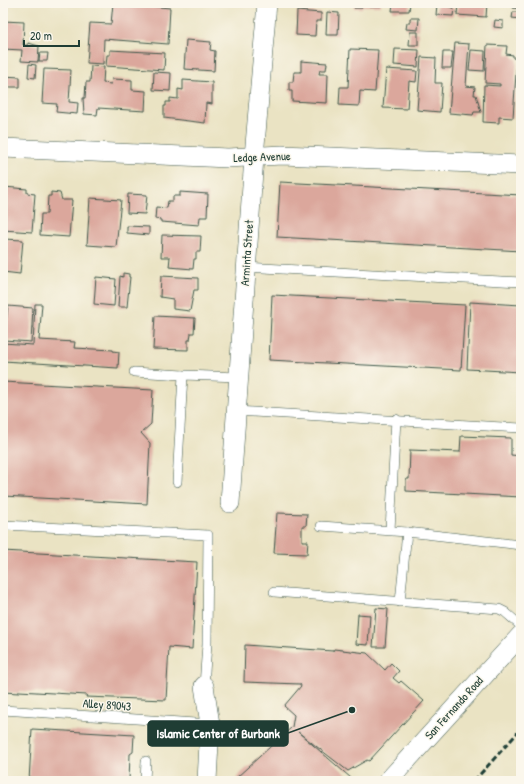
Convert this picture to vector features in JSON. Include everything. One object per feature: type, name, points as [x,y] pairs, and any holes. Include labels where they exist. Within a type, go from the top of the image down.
[{"type":"street","name":"Arminta Street","points":[[230,503],[254,157],[267,3]]},
{"type":"street","name":"Ledge Avenue","points":[[3,148],[228,158],[282,155],[521,165]]},
{"type":"street","name":"San Fernando Road","points":[[388,781],[521,635]]},
{"type":"street","points":[[204,686],[210,724],[207,781]]},
{"type":"lane","points":[[246,267],[521,282]]},
{"type":"lane","points":[[134,372],[239,377]]},
{"type":"lane","points":[[177,482],[183,375]]},
{"type":"lane","points":[[236,411],[396,419],[521,428]]},
{"type":"lane","points":[[390,530],[396,419]]},
{"type":"lane","points":[[3,525],[208,534],[207,644],[204,686]]},
{"type":"lane","points":[[321,526],[390,530],[521,545]]},
{"type":"lane","points":[[400,602],[407,532]]},
{"type":"lane","points":[[274,592],[498,610],[505,612],[521,626]]},
{"type":"lane","name":"Alley 89043","points":[[3,710],[210,724]]},
{"type":"lane","points":[[145,781],[146,761]]},
{"type":"building","points":[[113,3],[138,3],[138,5],[170,8],[168,44],[104,39],[103,64],[87,63],[90,23],[111,24]]},
{"type":"building","points":[[346,3],[381,3],[381,6],[362,6],[362,8],[354,8],[354,5],[345,5]]},
{"type":"building","points":[[393,3],[410,3],[409,11],[392,11]]},
{"type":"building","points":[[458,3],[487,3],[486,17],[457,15]]},
{"type":"building","points":[[514,3],[521,3],[521,9],[513,8]]},
{"type":"building","points":[[437,4],[454,8],[453,16],[436,15]]},
{"type":"building","points":[[297,11],[321,13],[321,21],[316,21],[315,36],[296,35]]},
{"type":"building","points":[[327,12],[339,13],[338,35],[326,35]]},
{"type":"building","points":[[513,12],[521,12],[521,19],[512,18]]},
{"type":"building","points":[[410,18],[419,18],[418,30],[406,29],[407,23],[410,23]]},
{"type":"building","points":[[495,20],[503,21],[503,28],[494,27]]},
{"type":"building","points":[[3,21],[24,22],[23,45],[28,45],[28,43],[39,46],[38,62],[21,61],[22,50],[3,49]]},
{"type":"building","points":[[410,32],[418,32],[418,45],[409,45]]},
{"type":"building","points":[[186,40],[211,42],[210,50],[215,51],[214,71],[184,69]]},
{"type":"building","points":[[455,43],[469,44],[466,86],[475,87],[474,95],[476,95],[481,112],[474,112],[473,115],[449,113]]},
{"type":"building","points":[[487,45],[507,46],[506,54],[513,55],[513,58],[517,59],[513,118],[499,117],[499,123],[483,122],[484,85],[500,86],[500,84],[485,83]]},
{"type":"building","points":[[350,49],[378,50],[375,92],[360,91],[359,106],[339,105],[340,87],[348,87]]},
{"type":"building","points":[[395,49],[419,50],[418,67],[394,65]]},
{"type":"building","points":[[110,50],[165,53],[164,70],[106,66],[107,55],[110,55]]},
{"type":"building","points":[[471,50],[485,51],[484,71],[469,70]]},
{"type":"building","points":[[443,52],[453,52],[451,68],[442,68]]},
{"type":"building","points":[[40,53],[48,53],[47,61],[39,61]]},
{"type":"building","points":[[421,57],[436,58],[435,83],[442,83],[440,112],[417,110]]},
{"type":"building","points":[[301,61],[327,63],[326,70],[320,70],[319,74],[328,74],[327,103],[292,101],[292,91],[289,91],[289,82],[293,82],[294,72],[301,72]]},
{"type":"building","points":[[29,64],[36,65],[35,78],[28,77]]},
{"type":"building","points":[[91,66],[104,67],[103,83],[111,84],[112,79],[132,80],[132,90],[146,91],[145,111],[98,108],[97,115],[84,114],[83,98],[85,98],[86,82],[90,82]]},
{"type":"building","points":[[44,69],[71,70],[69,102],[78,103],[77,114],[56,112],[57,104],[42,103]]},
{"type":"building","points":[[386,69],[417,71],[416,82],[409,81],[407,109],[383,108]]},
{"type":"building","points":[[154,72],[171,73],[170,91],[153,90]]},
{"type":"building","points":[[3,76],[20,77],[20,87],[3,87]]},
{"type":"building","points":[[183,80],[212,82],[212,104],[206,103],[205,123],[164,118],[164,106],[166,106],[166,102],[170,102],[170,98],[178,99],[178,89],[183,90]]},
{"type":"building","points":[[280,182],[521,195],[521,251],[277,237]]},
{"type":"building","points":[[4,187],[27,189],[27,193],[35,194],[32,232],[3,230]]},
{"type":"building","points":[[51,192],[60,193],[62,200],[72,200],[69,237],[40,235],[41,214],[47,214],[48,196],[51,196]]},
{"type":"building","points":[[180,192],[208,194],[207,217],[200,217],[199,225],[161,222],[161,220],[155,219],[156,207],[167,208],[168,201],[173,201],[173,196],[180,196]]},
{"type":"building","points":[[128,194],[147,195],[145,214],[127,213]]},
{"type":"building","points":[[90,198],[121,200],[116,247],[87,245]]},
{"type":"building","points":[[127,226],[149,227],[149,235],[127,233]]},
{"type":"building","points":[[162,235],[201,236],[200,252],[196,252],[196,259],[194,259],[193,269],[169,267],[170,257],[161,257]]},
{"type":"building","points":[[3,239],[23,240],[20,274],[3,272]]},
{"type":"building","points":[[123,273],[129,274],[130,277],[127,307],[118,307],[120,276],[123,277]]},
{"type":"building","points":[[161,276],[198,278],[198,290],[194,290],[190,311],[173,309],[173,299],[160,297]]},
{"type":"building","points":[[96,277],[116,279],[114,306],[94,304]]},
{"type":"building","points":[[272,295],[465,305],[461,370],[269,360]]},
{"type":"building","points":[[470,302],[521,305],[521,372],[467,369]]},
{"type":"building","points":[[35,304],[42,304],[39,340],[75,342],[74,348],[113,350],[119,352],[118,368],[3,361],[3,343],[33,345]]},
{"type":"building","points":[[8,306],[33,308],[31,342],[4,340]]},
{"type":"building","points":[[155,316],[195,318],[194,333],[191,333],[190,340],[188,340],[188,350],[153,349]]},
{"type":"building","points":[[3,382],[153,390],[151,424],[141,433],[150,443],[147,504],[3,496]]},
{"type":"building","points":[[461,436],[511,438],[511,455],[521,456],[521,497],[406,491],[406,479],[409,479],[410,450],[460,452]]},
{"type":"building","points":[[277,513],[307,514],[306,526],[302,526],[302,541],[308,541],[307,554],[274,553]]},
{"type":"building","points":[[3,551],[197,562],[192,649],[169,647],[166,700],[86,697],[87,695],[19,691],[19,693],[3,692]]},
{"type":"building","points":[[376,608],[388,609],[385,647],[373,647]]},
{"type":"building","points":[[358,614],[370,615],[368,645],[356,644]]},
{"type":"building","points":[[245,645],[333,651],[334,649],[367,653],[385,670],[391,663],[399,671],[393,678],[399,683],[401,681],[424,701],[369,761],[367,760],[348,771],[298,732],[351,778],[348,781],[237,781],[237,777],[292,727],[294,715],[284,706],[301,686],[300,684],[244,682]]},
{"type":"building","points":[[32,729],[134,735],[133,752],[130,754],[129,781],[29,781]]},
{"type":"railway","points":[[474,781],[521,729]]},
{"type":"place","name":"Islamic Center of Burbank","points":[[352,710]]}]
